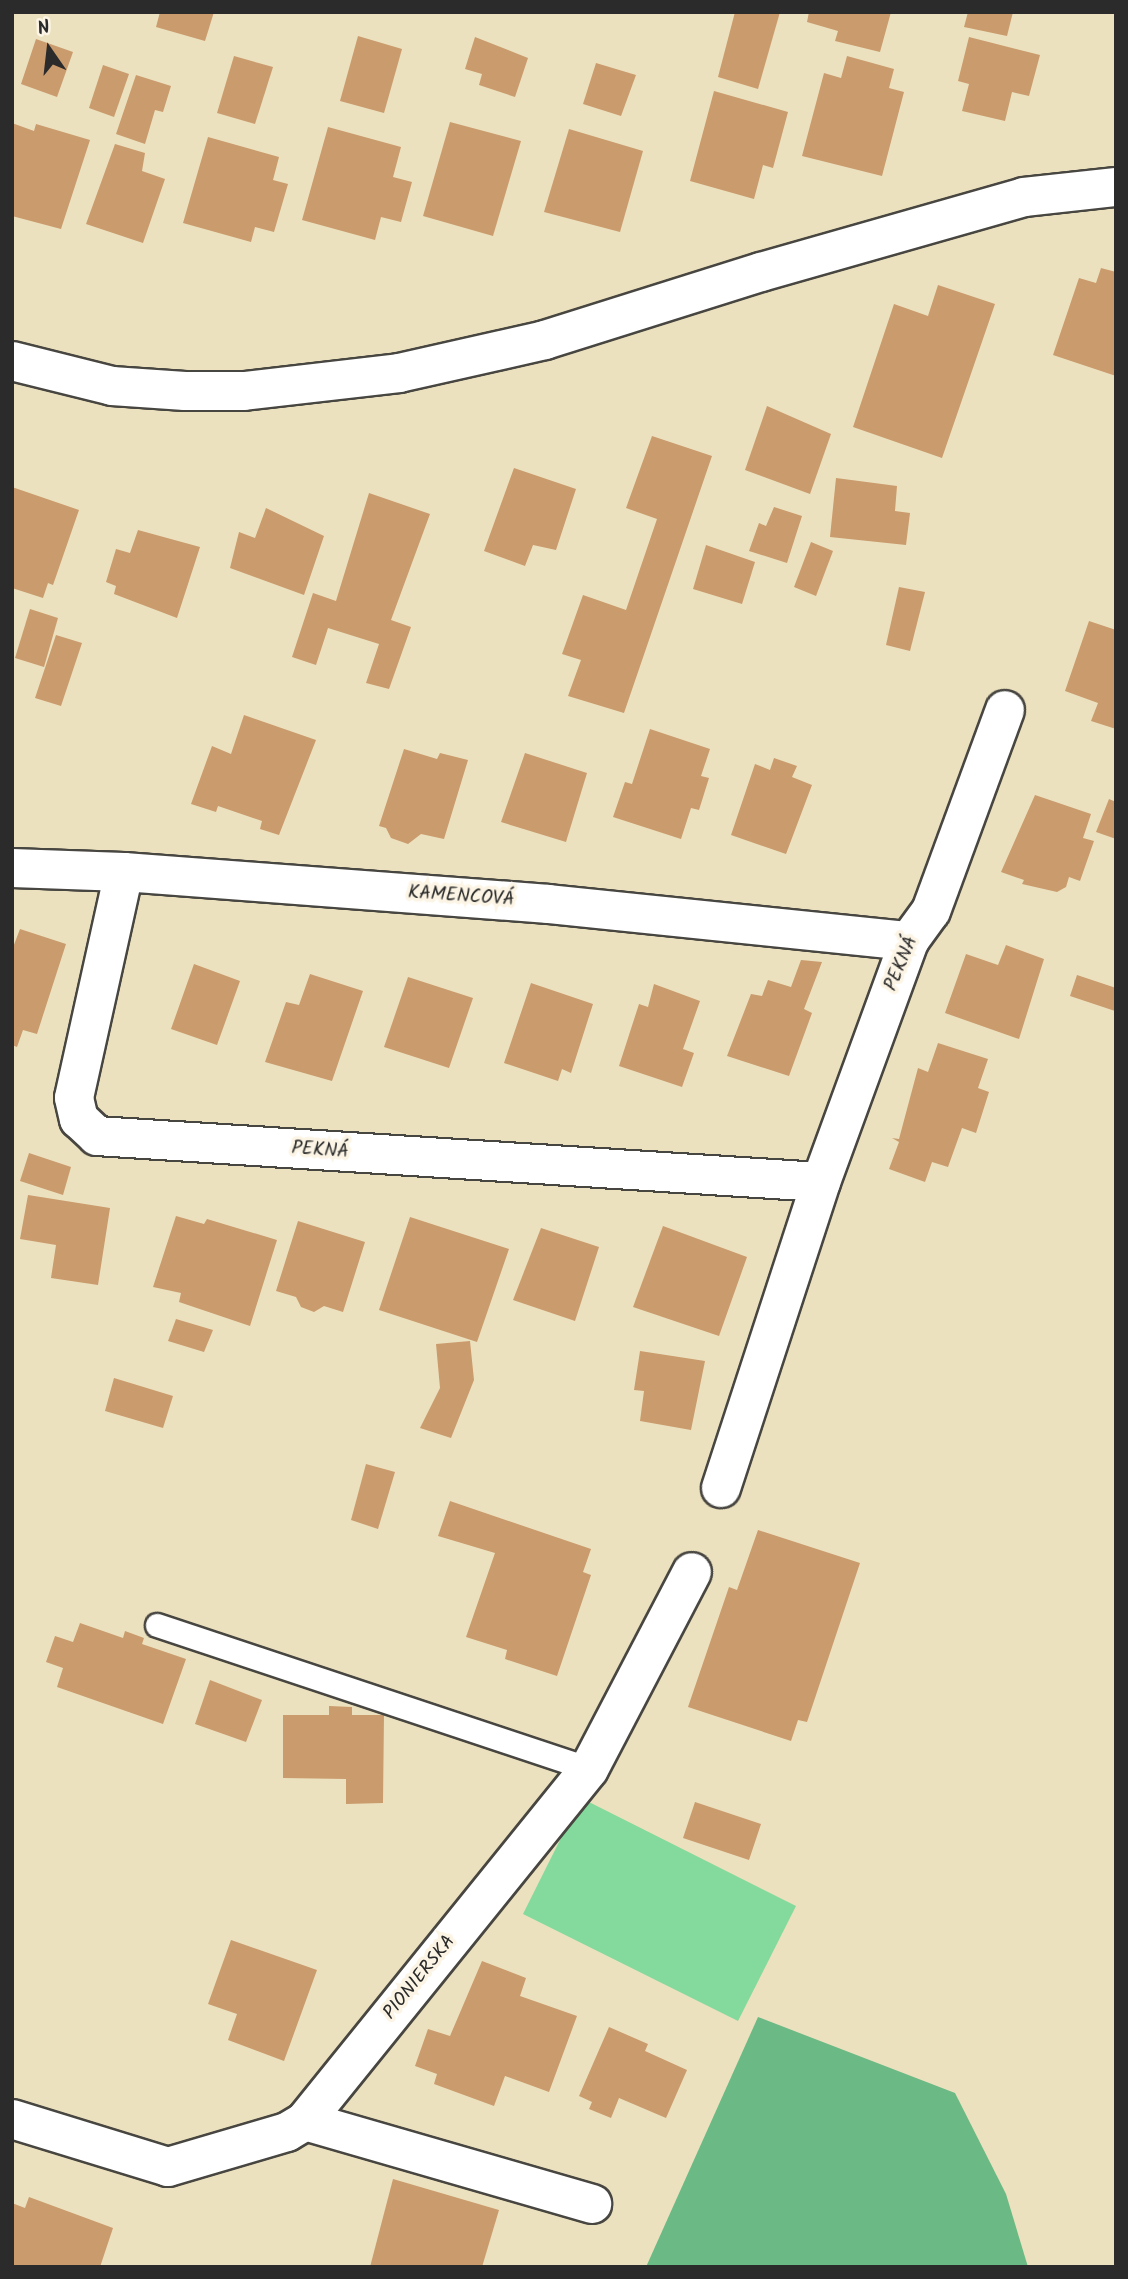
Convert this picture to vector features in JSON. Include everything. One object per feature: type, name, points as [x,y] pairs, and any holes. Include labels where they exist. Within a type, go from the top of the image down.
[{"type":"street","points":[[12,361],[112,386],[185,391],[244,391],[399,373],[545,340],[761,272],[1024,197],[1116,187]]},
{"type":"street","name":"PEKNÁ","points":[[722,1488],[821,1182],[909,941],[931,911],[1005,710]]},
{"type":"street","name":"KAMENCOVÁ","points":[[12,868],[124,872],[549,904],[909,941]]},
{"type":"street","name":"PEKNÁ","points":[[124,872],[74,1098],[79,1119],[97,1136],[821,1182]]},
{"type":"street","name":"PIONIERSKA","points":[[12,2119],[168,2166],[287,2132],[305,2121],[589,1769],[692,1572]]},
{"type":"street","points":[[305,2121],[592,2204]]},
{"type":"lane","points":[[157,1625],[589,1769]]},
{"type":"green space","points":[[581,1798],[796,1906],[738,2021],[523,1914]]},
{"type":"green space","points":[[758,2017],[955,2093],[1006,2194],[1028,2267],[646,2267]]},
{"type":"building","points":[[160,12],[214,12],[205,41],[156,27]]},
{"type":"building","points":[[735,12],[780,12],[758,89],[718,77]]},
{"type":"building","points":[[809,12],[891,12],[880,52],[835,41],[838,31],[807,22]]},
{"type":"building","points":[[968,12],[1013,12],[1007,36],[964,27]]},
{"type":"building","points":[[358,36],[402,49],[384,113],[340,101]]},
{"type":"building","points":[[475,37],[528,58],[515,97],[479,85],[482,74],[465,69]]},
{"type":"building","points":[[969,37],[1040,55],[1029,96],[1012,92],[1005,121],[962,111],[969,84],[958,81]]},
{"type":"building","points":[[36,39],[73,52],[57,97],[21,84]]},
{"type":"building","points":[[234,56],[273,67],[255,124],[217,113]]},
{"type":"building","points":[[847,56],[894,69],[889,88],[904,92],[882,176],[802,156],[824,73],[841,78]]},
{"type":"building","points":[[596,63],[636,75],[621,116],[583,104]]},
{"type":"building","points":[[103,65],[129,74],[114,117],[89,108]]},
{"type":"building","points":[[136,75],[171,86],[163,112],[155,110],[145,144],[116,134]]},
{"type":"building","points":[[714,91],[788,112],[773,168],[763,165],[754,199],[690,181]]},
{"type":"building","points":[[450,122],[521,141],[493,236],[423,216]]},
{"type":"building","points":[[12,123],[34,131],[36,124],[90,140],[61,229],[12,216]]},
{"type":"building","points":[[328,127],[401,147],[393,177],[412,182],[401,222],[381,217],[375,240],[302,220]]},
{"type":"building","points":[[569,129],[643,151],[620,232],[544,212]]},
{"type":"building","points":[[208,137],[279,157],[273,180],[288,184],[274,232],[255,227],[251,242],[183,223]]},
{"type":"building","points":[[115,144],[145,153],[142,171],[165,179],[143,243],[86,224]]},
{"type":"building","points":[[1101,268],[1116,272],[1116,376],[1053,355],[1079,278],[1096,283]]},
{"type":"building","points":[[938,285],[995,304],[942,458],[853,427],[894,304],[928,316]]},
{"type":"building","points":[[767,406],[831,434],[810,494],[745,470]]},
{"type":"building","points":[[652,436],[712,456],[624,713],[568,696],[581,660],[562,654],[583,595],[626,610],[657,519],[626,508]]},
{"type":"building","points":[[514,468],[576,489],[556,550],[533,545],[525,566],[484,551]]},
{"type":"building","points":[[836,478],[897,486],[895,511],[910,513],[906,545],[830,537]]},
{"type":"building","points":[[12,487],[79,510],[53,585],[48,583],[43,598],[12,588]]},
{"type":"building","points":[[369,493],[430,514],[391,620],[411,627],[389,689],[366,683],[379,644],[328,628],[316,665],[292,657],[313,593],[336,601]]},
{"type":"building","points":[[774,507],[802,516],[787,563],[749,551],[759,523],[766,526]]},
{"type":"building","points":[[266,508],[324,536],[304,595],[230,568],[239,532],[255,538]]},
{"type":"building","points":[[138,530],[200,547],[177,618],[114,594],[116,586],[106,582],[116,549],[130,553]]},
{"type":"building","points":[[811,542],[833,551],[816,596],[794,587]]},
{"type":"building","points":[[706,545],[755,562],[742,604],[693,589]]},
{"type":"building","points":[[899,587],[925,592],[910,651],[886,645]]},
{"type":"building","points":[[30,609],[58,618],[44,667],[15,658]]},
{"type":"building","points":[[1089,621],[1116,630],[1116,729],[1091,721],[1098,703],[1065,691]]},
{"type":"building","points":[[56,635],[82,643],[61,706],[35,698]]},
{"type":"building","points":[[244,715],[316,740],[279,835],[260,829],[262,821],[218,806],[216,812],[191,804],[212,746],[231,754]]},
{"type":"building","points":[[650,729],[710,749],[701,776],[709,778],[699,810],[691,808],[681,839],[613,817],[625,782],[632,784]]},
{"type":"building","points":[[404,749],[437,759],[440,753],[468,760],[444,839],[421,834],[408,844],[391,838],[386,828],[379,826]]},
{"type":"building","points":[[525,753],[587,773],[566,842],[501,822]]},
{"type":"building","points":[[774,758],[797,766],[792,777],[812,785],[786,854],[731,835],[755,764],[770,770]]},
{"type":"building","points":[[1035,795],[1091,814],[1083,838],[1094,841],[1080,881],[1069,877],[1066,887],[1057,892],[1022,884],[1024,880],[1001,872]]},
{"type":"building","points":[[1109,799],[1116,802],[1116,839],[1096,832]]},
{"type":"building","points":[[20,929],[66,944],[37,1034],[23,1030],[17,1047],[12,1045],[12,950]]},
{"type":"building","points":[[1006,945],[1044,959],[1019,1039],[945,1013],[966,954],[998,965]]},
{"type":"building","points":[[801,960],[822,962],[804,1009],[812,1013],[789,1076],[727,1056],[751,994],[762,996],[768,980],[791,987]]},
{"type":"building","points":[[194,964],[240,981],[217,1045],[171,1029]]},
{"type":"building","points":[[310,974],[363,991],[332,1081],[265,1062],[286,1002],[299,1005]]},
{"type":"building","points":[[1077,975],[1116,988],[1115,1011],[1070,996]]},
{"type":"building","points":[[408,977],[473,998],[449,1068],[384,1047]]},
{"type":"building","points":[[531,983],[593,1004],[571,1073],[562,1069],[558,1081],[504,1063]]},
{"type":"building","points":[[654,984],[700,1001],[683,1049],[694,1053],[682,1087],[619,1066],[639,1004],[648,1007]]},
{"type":"building","points":[[938,1043],[988,1059],[978,1088],[989,1092],[976,1133],[962,1128],[948,1167],[932,1162],[925,1182],[889,1169],[899,1142],[892,1138],[899,1139],[918,1068],[928,1072]]},
{"type":"building","points":[[29,1153],[71,1167],[63,1195],[20,1181]]},
{"type":"building","points":[[28,1195],[110,1208],[98,1285],[51,1278],[56,1245],[20,1239]]},
{"type":"building","points":[[176,1216],[204,1224],[207,1219],[277,1240],[250,1326],[179,1302],[181,1293],[153,1287]]},
{"type":"building","points":[[410,1217],[509,1249],[477,1342],[379,1310]]},
{"type":"building","points":[[298,1221],[365,1242],[343,1312],[324,1306],[314,1312],[301,1307],[296,1297],[276,1291]]},
{"type":"building","points":[[663,1226],[747,1257],[719,1336],[633,1307]]},
{"type":"building","points":[[541,1228],[599,1247],[575,1321],[513,1300]]},
{"type":"building","points":[[176,1319],[213,1330],[204,1352],[168,1341]]},
{"type":"building","points":[[470,1341],[474,1380],[451,1438],[420,1428],[440,1388],[436,1344]]},
{"type":"building","points":[[640,1351],[705,1361],[691,1430],[640,1421],[644,1391],[634,1390]]},
{"type":"building","points":[[114,1378],[173,1396],[163,1428],[105,1411]]},
{"type":"building","points":[[366,1464],[395,1472],[378,1529],[351,1520]]},
{"type":"building","points":[[450,1501],[591,1549],[583,1572],[591,1575],[557,1676],[505,1659],[507,1650],[466,1637],[495,1553],[438,1536]]},
{"type":"building","points":[[758,1530],[860,1563],[807,1722],[798,1720],[791,1741],[688,1707],[729,1587],[737,1590]]},
{"type":"building","points":[[80,1623],[123,1638],[125,1631],[144,1638],[142,1644],[186,1659],[163,1724],[57,1687],[63,1668],[46,1662],[55,1636],[73,1642]]},
{"type":"building","points":[[210,1680],[262,1700],[246,1742],[195,1724]]},
{"type":"building","points":[[329,1706],[352,1707],[352,1715],[384,1715],[383,1803],[346,1804],[346,1779],[283,1778],[283,1715],[329,1715]]},
{"type":"building","points":[[695,1802],[761,1824],[749,1860],[683,1838]]},
{"type":"building","points":[[231,1940],[317,1970],[284,2061],[228,2040],[237,2014],[208,2004]]},
{"type":"building","points":[[482,1961],[526,1978],[520,1996],[577,2016],[549,2092],[505,2076],[494,2106],[434,2084],[437,2074],[415,2066],[428,2029],[450,2036]]},
{"type":"building","points":[[609,2027],[648,2044],[645,2051],[687,2070],[666,2118],[619,2098],[611,2118],[589,2109],[592,2102],[579,2096]]},
{"type":"building","points":[[393,2179],[499,2210],[482,2267],[370,2267]]},
{"type":"building","points":[[29,2197],[113,2228],[100,2267],[12,2266],[12,2203],[25,2208]]}]
